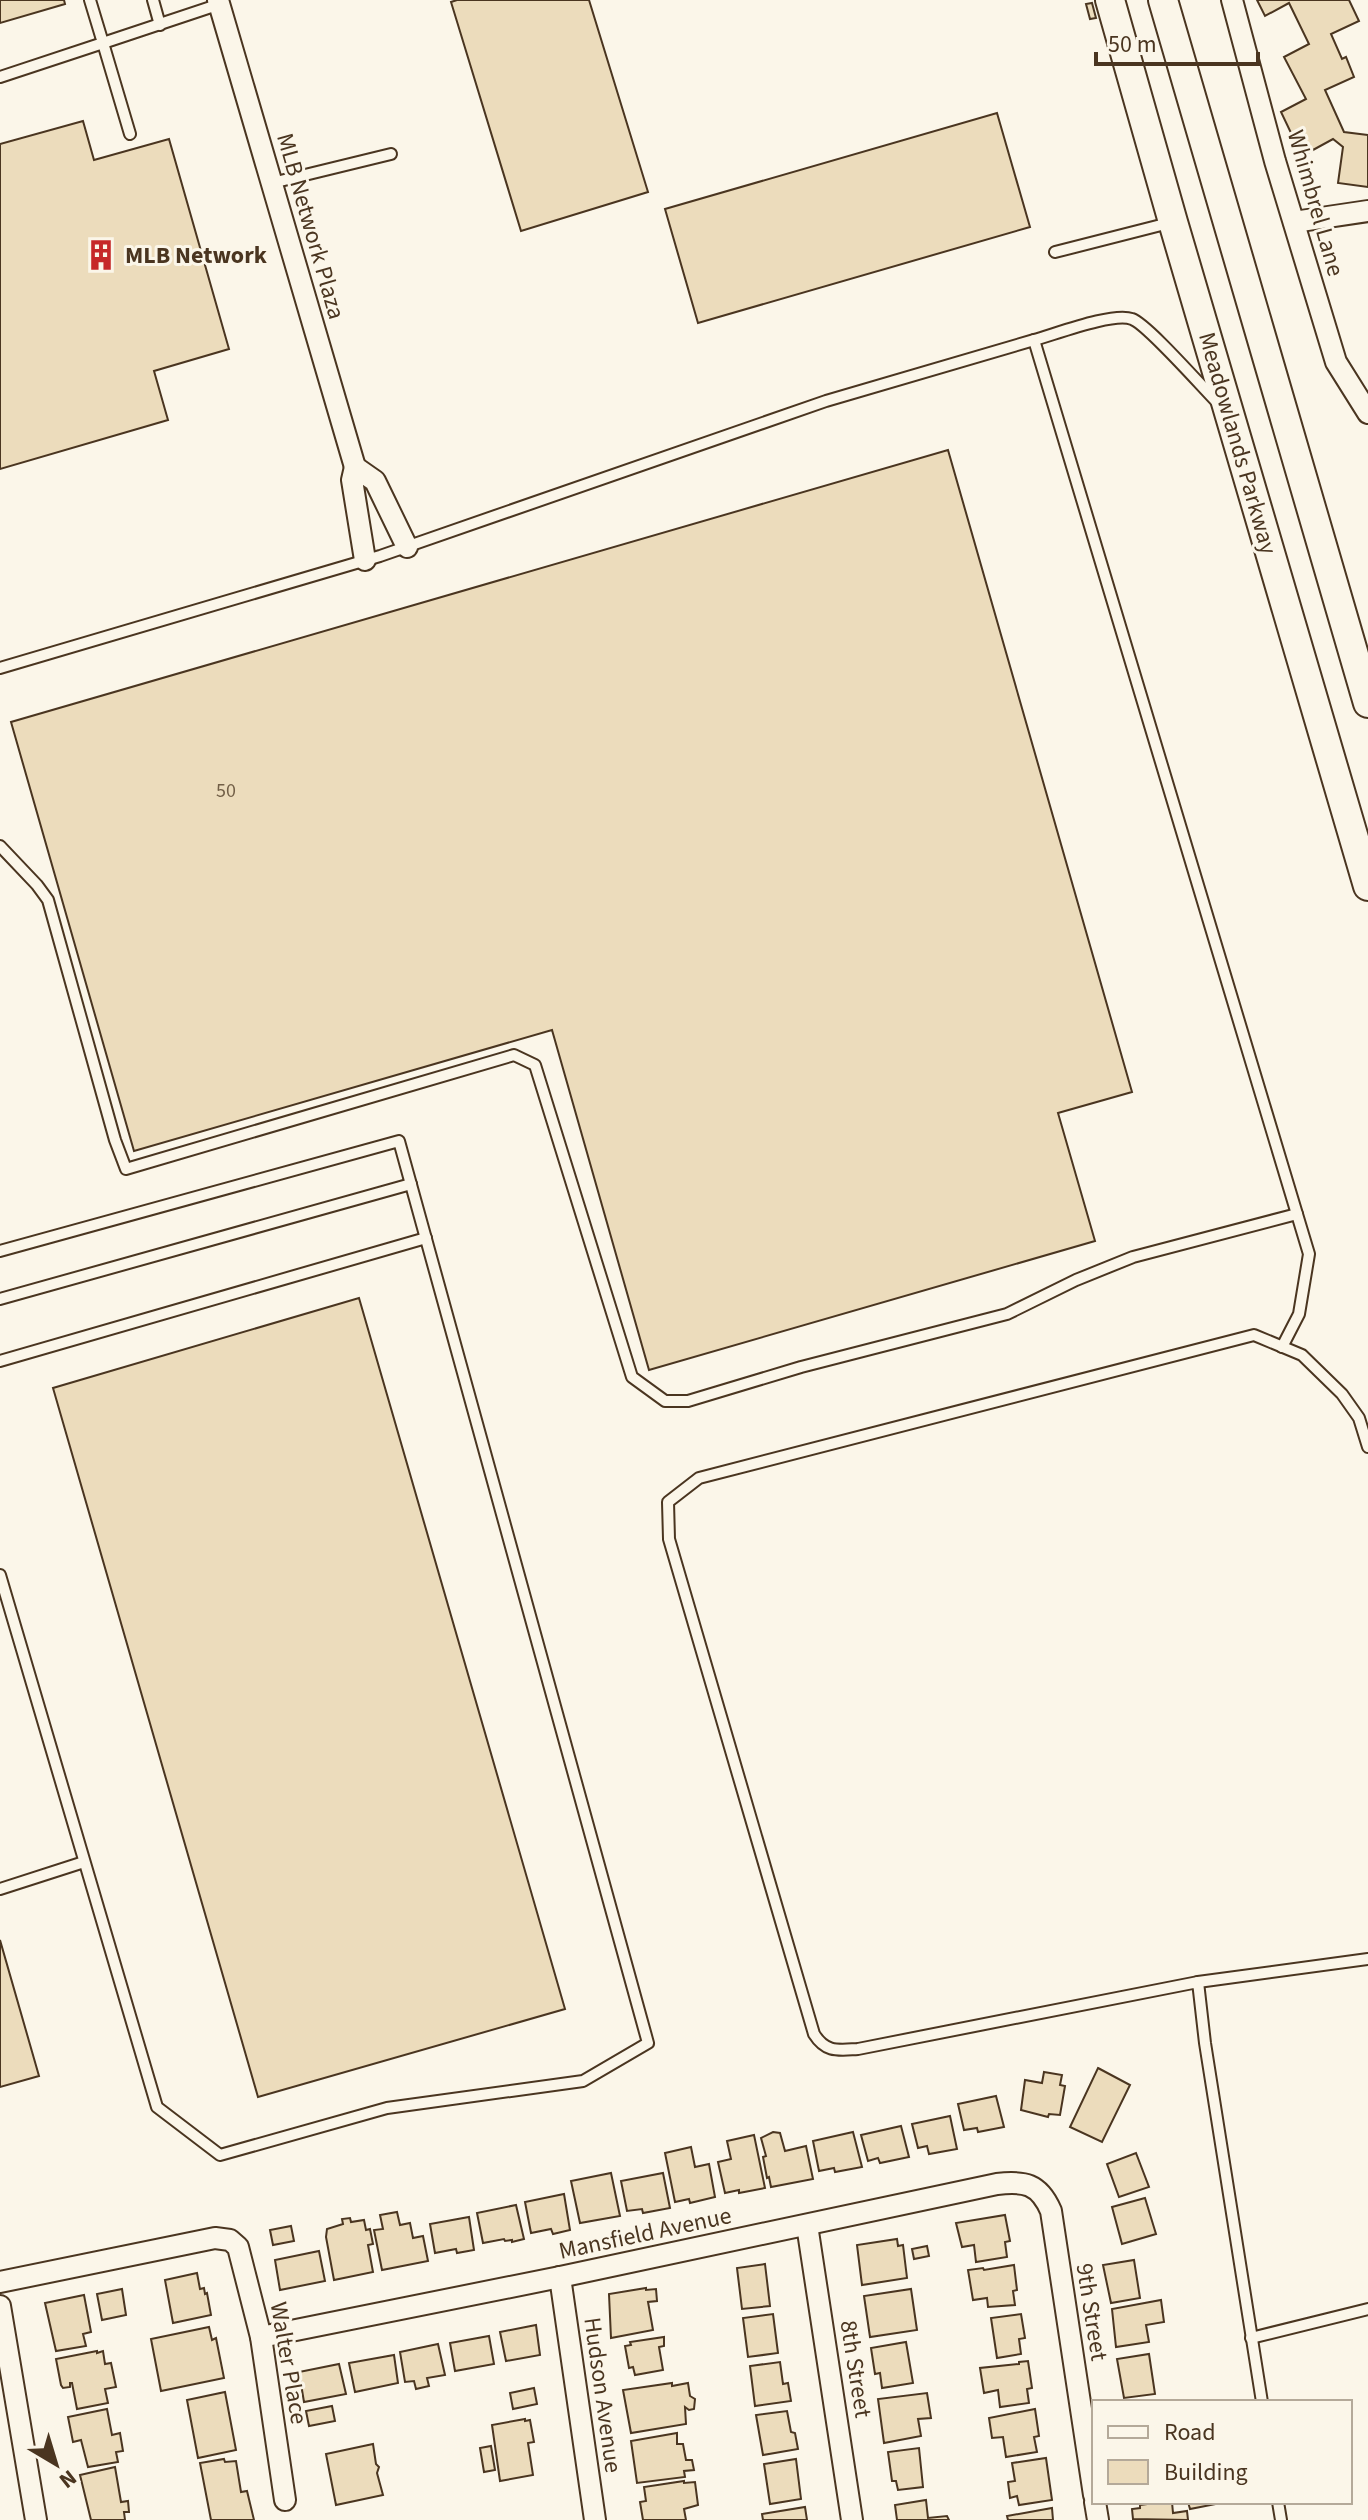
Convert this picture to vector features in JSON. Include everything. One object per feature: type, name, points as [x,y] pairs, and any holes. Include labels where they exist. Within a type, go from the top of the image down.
[{"type":"main road","name":"Meadowlands Parkway","points":[[1110,0],[1368,886]]},
{"type":"main road","points":[[1163,0],[1368,703]]},
{"type":"street","name":"Whimbrel Lane","points":[[1232,0],[1336,362],[1368,413]]},
{"type":"street","name":"MLB Network Plaza","points":[[219,2],[355,467]]},
{"type":"street","points":[[1294,222],[1368,211]]},
{"type":"street","points":[[365,560],[352,480],[355,467],[375,481],[407,547]]},
{"type":"street","name":"Mansfield Avenue","points":[[261,2337],[997,2184],[1014,2182],[1037,2189]]},
{"type":"street","name":"9th Street","points":[[1037,2189],[1046,2198],[1051,2211],[1092,2482]]},
{"type":"street","name":"8th Street","points":[[807,2225],[852,2520]]},
{"type":"street","name":"Walter Place","points":[[0,2282],[215,2238],[230,2240],[238,2247],[261,2337],[285,2500]]},
{"type":"street","name":"Hudson Avenue","points":[[560,2277],[595,2520]]},
{"type":"street","points":[[0,2306],[36,2520]]},
{"type":"lane","points":[[90,0],[130,134]]},
{"type":"lane","points":[[153,0],[160,25]]},
{"type":"lane","points":[[0,77],[160,25],[219,2]]},
{"type":"lane","points":[[272,183],[391,154]]},
{"type":"lane","points":[[1055,252],[1173,222]]},
{"type":"lane","points":[[0,668],[407,547],[826,401],[1114,318],[1133,319],[1149,332],[1229,415]]},
{"type":"lane","points":[[1034,340],[1309,1254],[1299,1314],[1282,1347]]},
{"type":"lane","points":[[0,846],[48,900],[115,1140],[126,1169],[514,1055],[535,1065],[632,1377],[665,1401],[688,1401],[801,1367],[1007,1314],[1076,1280],[1133,1257],[1297,1214]]},
{"type":"lane","points":[[0,1251],[399,1141],[648,2043],[583,2081],[387,2108],[220,2155],[157,2107],[0,1575]]},
{"type":"lane","points":[[0,1299],[411,1184]]},
{"type":"lane","points":[[0,1361],[426,1238]]},
{"type":"lane","points":[[1368,1444],[1359,1418],[1342,1394],[1302,1355],[1254,1335],[699,1478],[668,1502],[669,1539],[814,2034],[831,2051],[858,2049],[1198,1982],[1368,1959]]},
{"type":"lane","points":[[0,1889],[84,1862]]},
{"type":"lane","points":[[1198,1982],[1262,2400]]},
{"type":"lane","points":[[1251,2338],[1368,2309]]},
{"type":"building","points":[[0,0],[64,0],[65,4],[0,23]]},
{"type":"building","points":[[589,0],[648,192],[521,231],[451,2]]},
{"type":"building","points":[[1257,0],[1349,0],[1359,21],[1331,34],[1354,77],[1325,90],[1344,132],[1368,135],[1368,187],[1338,183],[1343,147],[1333,139],[1302,156],[1281,112],[1306,99],[1284,57],[1309,44],[1289,3],[1265,16]]},
{"type":"building","points":[[1092,3],[1096,18],[1090,19],[1086,4]]},
{"type":"building","points":[[997,113],[1030,227],[698,323],[665,209]]},
{"type":"building","name":"MLB Network","points":[[83,121],[94,160],[169,139],[229,349],[154,371],[168,420],[0,469],[0,144]]},
{"type":"building","points":[[948,450],[1132,1092],[1058,1113],[1095,1241],[649,1370],[552,1030],[134,1151],[11,722]]},
{"type":"building","points":[[359,1298],[565,2009],[258,2097],[53,1388]]},
{"type":"building","points":[[0,1940],[39,2076],[0,2087]]},
{"type":"building","points":[[1098,2068],[1130,2085],[1102,2142],[1070,2127]]},
{"type":"building","points":[[1044,2072],[1062,2075],[1060,2085],[1065,2086],[1060,2115],[1049,2114],[1048,2117],[1021,2110],[1025,2080],[1042,2083]]},
{"type":"building","points":[[996,2096],[1004,2127],[978,2132],[977,2128],[964,2130],[958,2104]]},
{"type":"building","points":[[950,2116],[957,2149],[929,2154],[927,2146],[918,2148],[912,2124]]},
{"type":"building","points":[[901,2126],[909,2157],[880,2163],[878,2158],[868,2161],[861,2135]]},
{"type":"building","points":[[773,2132],[780,2133],[785,2151],[806,2146],[813,2179],[771,2187],[761,2138]]},
{"type":"building","points":[[853,2132],[862,2167],[835,2172],[834,2168],[819,2171],[813,2141]]},
{"type":"building","points":[[754,2135],[765,2188],[725,2193],[718,2162],[731,2159],[727,2141]]},
{"type":"building","points":[[691,2147],[695,2167],[709,2164],[715,2197],[690,2203],[689,2199],[675,2202],[665,2153]]},
{"type":"building","points":[[1136,2153],[1149,2187],[1119,2197],[1107,2164]]},
{"type":"building","points":[[611,2173],[620,2216],[580,2223],[571,2181]]},
{"type":"building","points":[[663,2173],[670,2208],[643,2213],[642,2209],[627,2211],[621,2181]]},
{"type":"building","points":[[564,2194],[570,2230],[553,2234],[551,2229],[531,2233],[525,2202]]},
{"type":"building","points":[[1145,2198],[1156,2234],[1122,2244],[1112,2207]]},
{"type":"building","points":[[516,2205],[524,2239],[483,2243],[477,2213]]},
{"type":"building","points":[[397,2212],[400,2225],[410,2223],[413,2238],[423,2236],[428,2261],[382,2270],[374,2230],[383,2229],[380,2215]]},
{"type":"building","points":[[1005,2215],[1010,2241],[1005,2242],[1007,2257],[976,2262],[974,2245],[962,2247],[956,2223]]},
{"type":"building","points":[[469,2217],[474,2250],[435,2253],[430,2224]]},
{"type":"building","points":[[350,2218],[351,2222],[364,2220],[366,2230],[370,2229],[373,2244],[368,2245],[373,2272],[334,2280],[327,2229],[343,2224],[342,2219]]},
{"type":"building","points":[[291,2226],[294,2241],[273,2245],[270,2230]]},
{"type":"building","points":[[897,2239],[898,2246],[903,2245],[907,2278],[862,2285],[857,2245]]},
{"type":"building","points":[[927,2246],[929,2256],[914,2259],[912,2249]]},
{"type":"building","points":[[319,2251],[325,2281],[280,2290],[275,2260]]},
{"type":"building","points":[[1134,2260],[1140,2298],[1111,2303],[1103,2265]]},
{"type":"building","points":[[765,2264],[770,2306],[742,2309],[737,2268]]},
{"type":"building","points":[[1014,2265],[1015,2305],[988,2307],[987,2298],[973,2300],[968,2270]]},
{"type":"building","points":[[197,2273],[200,2289],[204,2288],[207,2293],[211,2315],[173,2323],[165,2280]]},
{"type":"building","points":[[122,2289],[126,2315],[102,2320],[97,2294]]},
{"type":"building","points":[[656,2289],[657,2301],[648,2302],[653,2330],[611,2338],[609,2294]]},
{"type":"building","points":[[911,2289],[917,2330],[870,2337],[864,2296]]},
{"type":"building","points":[[84,2295],[91,2332],[83,2334],[86,2346],[56,2351],[45,2303]]},
{"type":"building","points":[[1161,2300],[1164,2322],[1146,2325],[1149,2342],[1116,2347],[1112,2309]]},
{"type":"building","points":[[773,2314],[778,2353],[748,2357],[743,2318]]},
{"type":"building","points":[[1021,2314],[1025,2338],[1019,2339],[1021,2354],[997,2358],[991,2318]]},
{"type":"building","points":[[536,2325],[540,2355],[506,2361],[500,2332]]},
{"type":"building","points":[[209,2327],[212,2340],[216,2338],[224,2378],[161,2391],[151,2339]]},
{"type":"building","points":[[489,2336],[494,2364],[455,2371],[450,2343]]},
{"type":"building","points":[[664,2337],[664,2346],[659,2347],[663,2370],[635,2375],[633,2367],[629,2368],[625,2346],[631,2345],[630,2342]]},
{"type":"building","points":[[906,2342],[913,2383],[882,2388],[880,2373],[875,2374],[871,2348]]},
{"type":"building","points":[[438,2344],[445,2375],[427,2378],[429,2386],[416,2389],[414,2381],[405,2382],[400,2352]]},
{"type":"building","points":[[103,2351],[105,2364],[111,2363],[116,2387],[105,2389],[108,2403],[77,2409],[72,2383],[70,2387],[63,2388],[61,2385],[56,2359]]},
{"type":"building","points":[[1149,2354],[1155,2394],[1124,2398],[1117,2359]]},
{"type":"building","points":[[394,2355],[398,2383],[355,2392],[349,2363]]},
{"type":"building","points":[[1028,2361],[1032,2388],[1027,2389],[1029,2403],[1000,2407],[998,2390],[984,2393],[980,2368]]},
{"type":"building","points":[[780,2362],[783,2384],[788,2383],[791,2401],[755,2406],[750,2366]]},
{"type":"building","points":[[339,2364],[346,2394],[304,2402],[299,2372]]},
{"type":"building","points":[[672,2383],[672,2386],[688,2383],[690,2396],[695,2399],[694,2409],[685,2407],[686,2424],[631,2433],[623,2390]]},
{"type":"building","points":[[534,2388],[537,2404],[513,2409],[510,2393]]},
{"type":"building","points":[[225,2392],[236,2450],[198,2458],[187,2400]]},
{"type":"building","points":[[927,2393],[931,2418],[918,2419],[921,2436],[884,2443],[878,2399]]},
{"type":"building","points":[[332,2406],[335,2421],[309,2426],[306,2411]]},
{"type":"building","points":[[107,2409],[112,2435],[120,2433],[123,2451],[116,2452],[118,2462],[88,2467],[81,2440],[73,2442],[68,2417]]},
{"type":"building","points":[[1035,2409],[1039,2436],[1034,2437],[1037,2452],[1006,2457],[1003,2437],[992,2438],[989,2418]]},
{"type":"building","points":[[787,2411],[798,2449],[763,2455],[756,2415]]},
{"type":"building","points":[[530,2420],[534,2442],[528,2443],[533,2475],[500,2481],[492,2425]]},
{"type":"building","points":[[677,2433],[677,2444],[683,2444],[686,2460],[692,2460],[694,2470],[684,2471],[685,2477],[637,2483],[631,2441]]},
{"type":"building","points":[[373,2444],[383,2495],[336,2505],[326,2454]]},
{"type":"building","points":[[491,2446],[495,2470],[484,2472],[480,2448]]},
{"type":"building","points":[[919,2448],[923,2487],[898,2490],[896,2481],[892,2481],[888,2452]]},
{"type":"building","points":[[1046,2458],[1052,2500],[1019,2505],[1017,2496],[1010,2498],[1008,2482],[1015,2481],[1012,2463]]},
{"type":"building","points":[[224,2459],[225,2462],[236,2461],[241,2492],[247,2491],[254,2520],[211,2520],[200,2463]]},
{"type":"building","points":[[796,2459],[801,2499],[770,2504],[764,2464]]},
{"type":"building","points":[[115,2467],[121,2502],[128,2501],[129,2512],[124,2512],[125,2520],[91,2520],[80,2475]]},
{"type":"building","points":[[695,2482],[698,2505],[684,2509],[686,2520],[643,2520],[640,2502],[646,2501],[644,2487]]},
{"type":"building","points":[[926,2500],[928,2518],[947,2516],[949,2520],[897,2520],[895,2505]]},
{"type":"building","points":[[1172,2504],[1173,2513],[1187,2511],[1188,2520],[1133,2519],[1132,2509],[1140,2508],[1140,2505]]},
{"type":"building","points":[[1189,2504],[1216,2504],[1190,2509]]},
{"type":"building","points":[[805,2507],[807,2520],[763,2520],[762,2514]]},
{"type":"building","points":[[1052,2508],[1053,2520],[1008,2520],[1007,2516]]},
{"type":"place","name":"MLB Network","points":[[101,255]]}]
